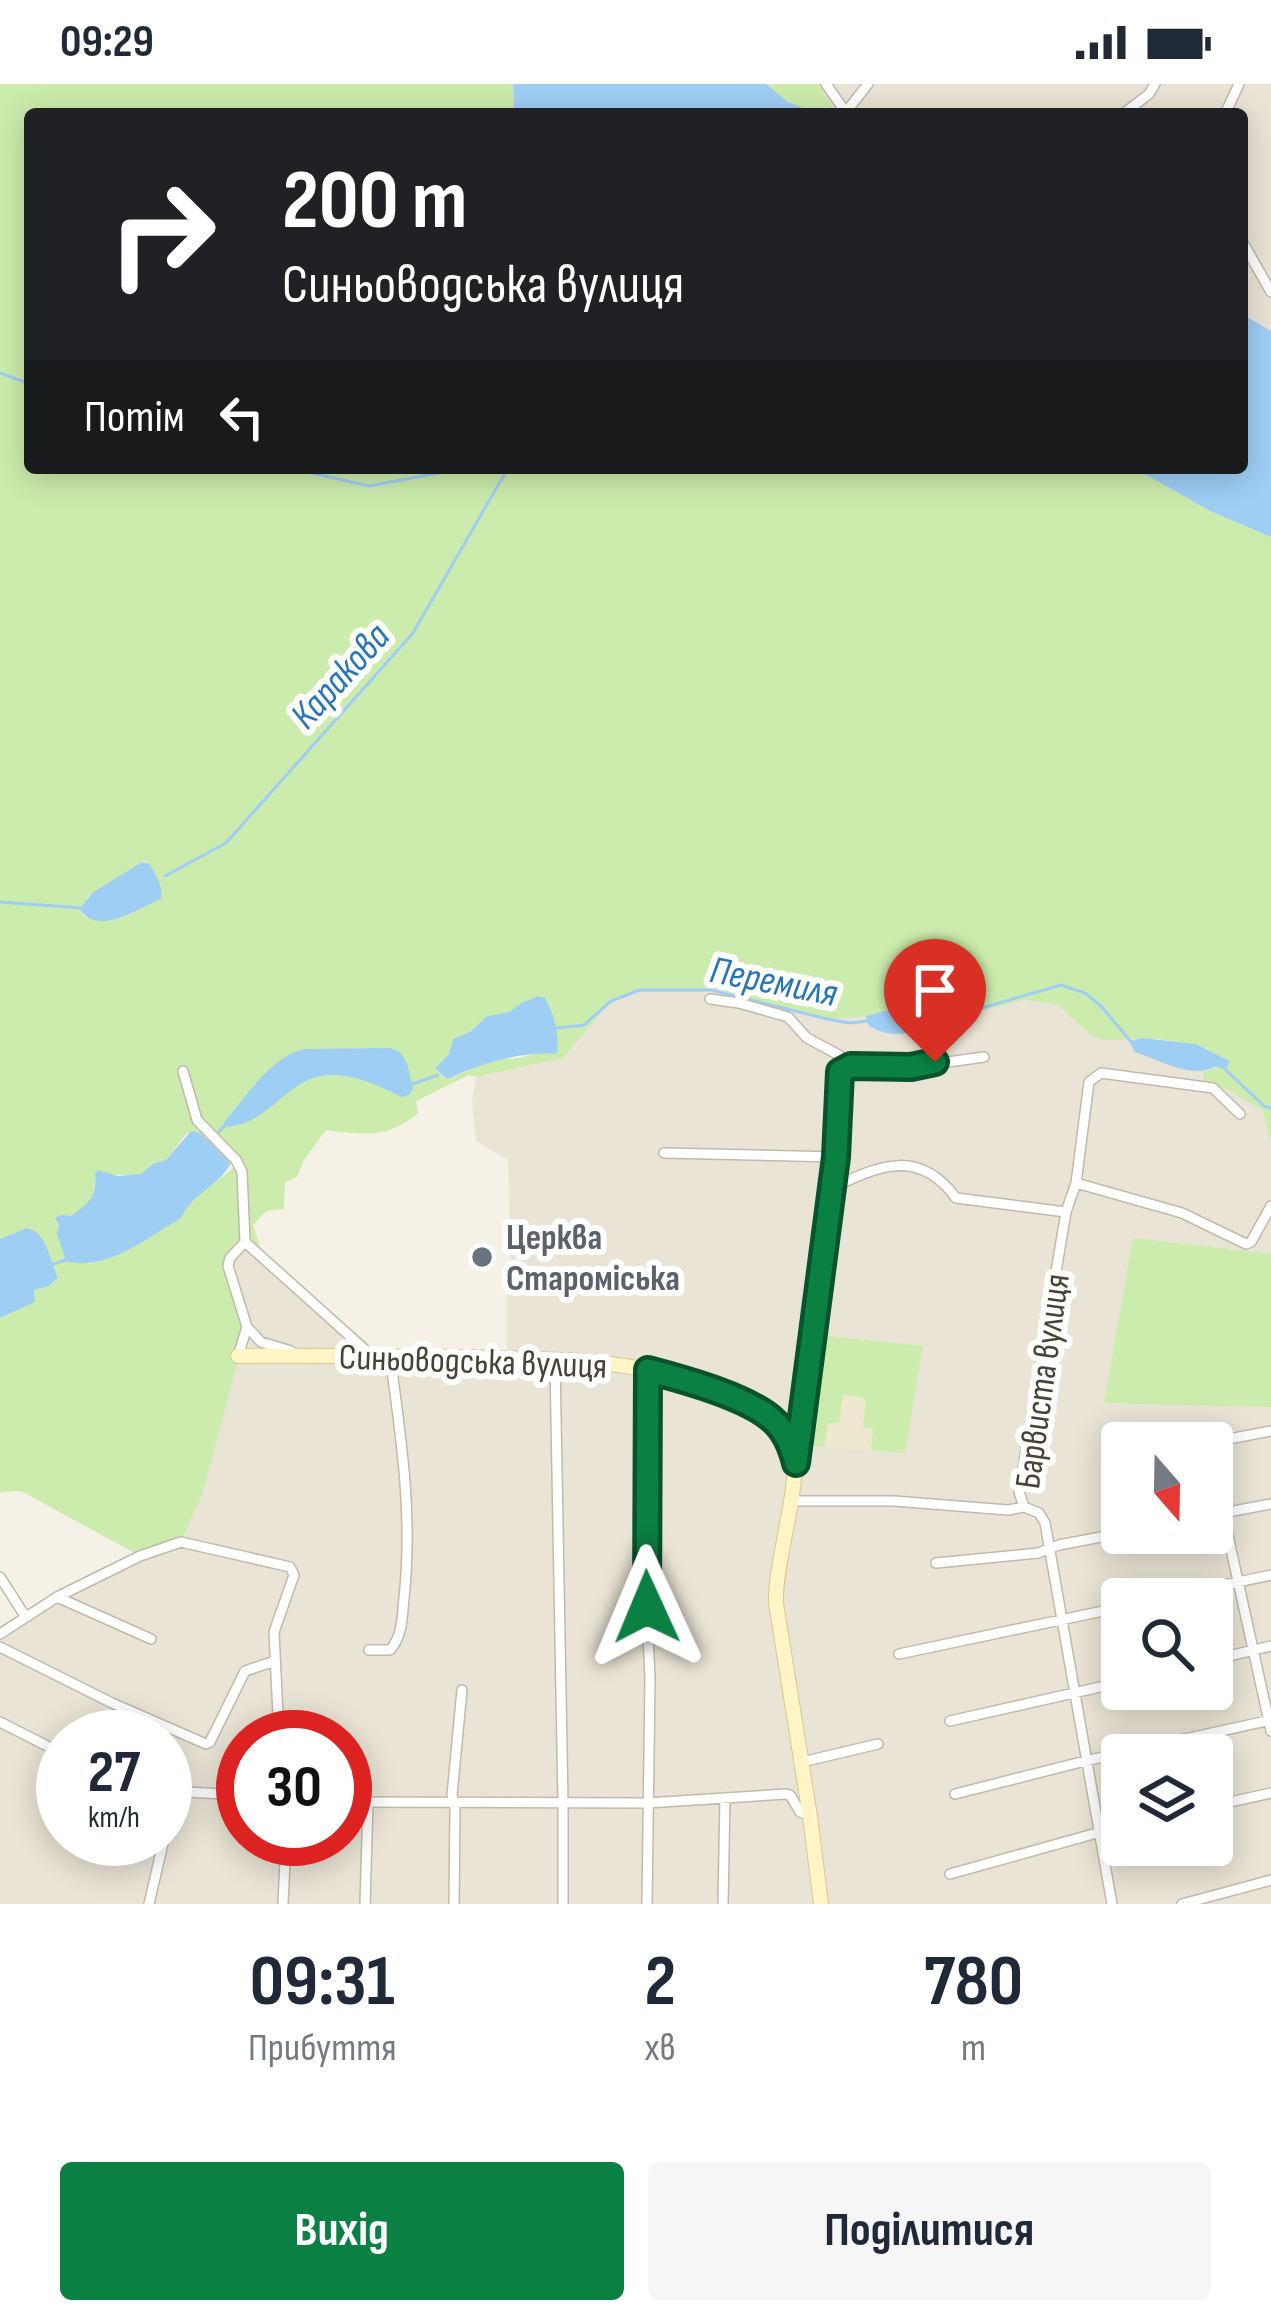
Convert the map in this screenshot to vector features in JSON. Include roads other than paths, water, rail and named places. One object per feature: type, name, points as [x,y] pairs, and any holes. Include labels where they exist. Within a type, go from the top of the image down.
[{"type":"street","points":[[850,108],[868,84]]},
{"type":"street","points":[[1131,108],[1154,84]]},
{"type":"street","points":[[1248,252],[1271,292]]},
{"type":"street","points":[[710,999],[788,1017],[807,1038],[839,1054],[851,1066]]},
{"type":"street","points":[[820,1904],[776,1582],[836,1157],[840,1072],[851,1066],[911,1067],[984,1057]]},
{"type":"street","points":[[183,1071],[196,1120],[242,1172],[245,1242],[370,1355]]},
{"type":"street","name":"Барвиста вулиця","points":[[1112,1904],[1042,1517],[1024,1507],[1019,1492],[1066,1212],[1076,1183],[1089,1082],[1101,1073],[1213,1088],[1240,1114]]},
{"type":"street","points":[[664,1153],[836,1157]]},
{"type":"street","points":[[832,1188],[890,1166],[916,1166],[941,1178],[956,1198],[1066,1212]]},
{"type":"street","points":[[1076,1183],[1181,1213],[1246,1244],[1271,1206]]},
{"type":"street","points":[[245,1242],[228,1266],[247,1327]]},
{"type":"street","name":"Синьоводська вулиця","points":[[247,1327],[238,1356],[555,1360],[648,1370],[758,1409],[785,1435],[796,1463]]},
{"type":"street","name":"Синьоводська вулиця","points":[[247,1327],[266,1345],[314,1355]]},
{"type":"street","points":[[369,1650],[391,1650],[399,1641],[406,1576],[407,1485],[390,1356]]},
{"type":"street","points":[[555,1360],[562,1904]]},
{"type":"street","points":[[647,1904],[648,1370]]},
{"type":"street","points":[[1233,1438],[1271,1431]]},
{"type":"street","points":[[790,1501],[1024,1507]]},
{"type":"street","points":[[1233,1512],[1271,1504]]},
{"type":"street","points":[[936,1564],[1004,1558],[1101,1538]]},
{"type":"street","points":[[0,1634],[57,1597],[140,1556],[181,1542],[290,1568],[294,1575],[274,1632],[278,1710]]},
{"type":"street","points":[[955,1794],[1270,1724],[1229,1554]]},
{"type":"street","points":[[1233,1583],[1271,1575]]},
{"type":"street","points":[[0,1577],[25,1616]]},
{"type":"street","points":[[57,1597],[151,1639]]},
{"type":"street","points":[[899,1654],[1101,1611]]},
{"type":"street","points":[[1233,1655],[1271,1646]]},
{"type":"street","points":[[0,1647],[206,1744],[245,1671],[275,1661]]},
{"type":"street","points":[[950,1721],[1101,1687]]},
{"type":"street","points":[[454,1904],[452,1796],[462,1690]]},
{"type":"street","points":[[0,1722],[36,1740]]},
{"type":"street","points":[[802,1762],[878,1744]]},
{"type":"street","points":[[1233,1801],[1271,1793]]},
{"type":"street","points":[[372,1803],[646,1803],[786,1794],[800,1812],[810,1816]]},
{"type":"street","points":[[724,1798],[724,1904]]},
{"type":"street","points":[[950,1874],[1101,1831]]},
{"type":"street","points":[[149,1904],[157,1866]]},
{"type":"street","points":[[283,1904],[285,1866]]},
{"type":"street","points":[[365,1904],[366,1866]]},
{"type":"street","points":[[1182,1904],[1271,1880]]},
{"type":"water","points":[[513,84],[766,84],[803,108],[514,108]]},
{"type":"water","points":[[1248,318],[1271,331],[1271,537],[1210,511],[1145,474],[1248,474]]},
{"type":"water","points":[[142,862],[156,876],[161,899],[107,921],[87,917],[80,909],[92,893]]},
{"type":"water","points":[[538,996],[545,998],[554,1018],[557,1054],[501,1060],[447,1079],[435,1069],[449,1054],[453,1039],[470,1032],[487,1016],[509,1012]]},
{"type":"water","points":[[961,1001],[967,1011],[960,1017],[903,1033],[877,1030],[868,1025],[866,1016],[908,1005]]},
{"type":"water","points":[[1129,1041],[1195,1044],[1230,1061],[1226,1068],[1195,1071],[1175,1067],[1135,1052]]},
{"type":"water","points":[[391,1048],[407,1063],[413,1089],[409,1095],[402,1097],[356,1078],[320,1076],[297,1086],[260,1115],[223,1127],[260,1078],[292,1053]]},
{"type":"water","points":[[191,1131],[200,1133],[228,1160],[220,1178],[191,1202],[181,1218],[140,1243],[96,1262],[66,1261],[55,1218],[71,1216],[87,1203],[98,1170],[118,1176],[141,1174],[166,1160]]},
{"type":"water","points":[[26,1228],[43,1241],[58,1278],[34,1290],[35,1302],[0,1318],[0,1239]]},
{"type":"waterway","points":[[0,373],[24,382]]},
{"type":"waterway","points":[[316,474],[369,486],[433,474]]},
{"type":"waterway","name":"Каракова","points":[[165,876],[226,843],[413,633],[505,474]]},
{"type":"waterway","name":"Каракова","points":[[0,902],[82,908]]},
{"type":"waterway","name":"Перемиля","points":[[961,1014],[1061,985],[1085,993],[1101,1006],[1133,1044]]},
{"type":"waterway","name":"Перемиля","points":[[557,1028],[584,1025],[611,1001],[640,990],[711,990],[827,1019],[868,1021]]},
{"type":"waterway","name":"Перемиля","points":[[1223,1067],[1271,1108]]},
{"type":"waterway","name":"Перемиля","points":[[413,1084],[438,1075]]},
{"type":"waterway","name":"Перемиля","points":[[218,1133],[226,1124]]},
{"type":"waterway","name":"Перемиля","points":[[50,1265],[69,1259]]},
{"type":"place","name":"Церква Староміська","points":[[482,1257]]}]
